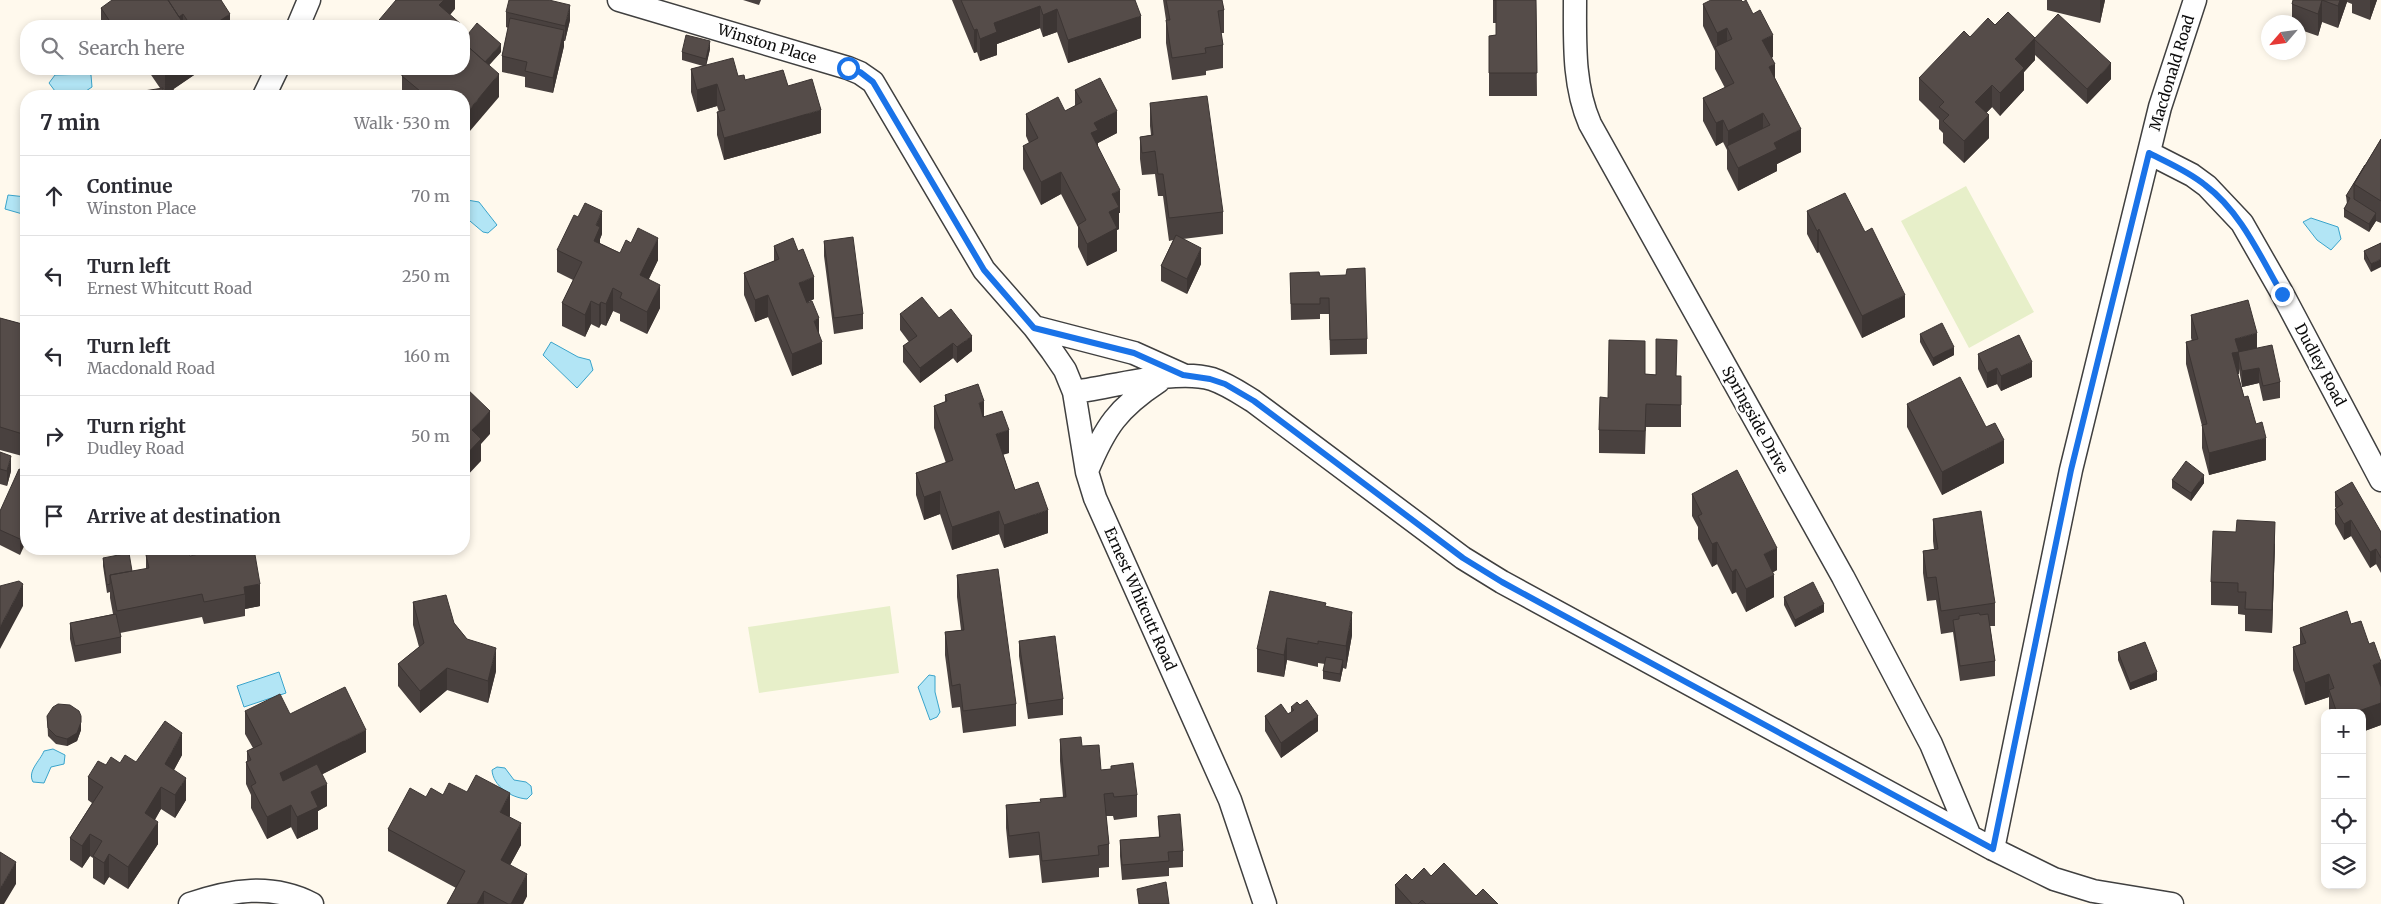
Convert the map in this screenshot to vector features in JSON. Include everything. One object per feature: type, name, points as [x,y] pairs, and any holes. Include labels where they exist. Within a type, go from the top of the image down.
[{"type":"street","points":[[301,20],[309,0]]},
{"type":"street","name":"Winston Place","points":[[619,0],[848,68],[860,72],[873,82],[984,270],[1034,328],[1065,370],[1074,392]]},
{"type":"street","name":"Springside Drive","points":[[1575,0],[1575,51],[1578,83],[1582,107],[1590,124],[1853,594],[1931,744],[1968,834]]},
{"type":"street","name":"Macdonald Road","points":[[1993,849],[2071,470],[2149,153],[2176,52],[2195,0]]},
{"type":"street","points":[[267,90],[274,75]]},
{"type":"street","name":"Dudley Road","points":[[2149,153],[2192,175],[2207,186],[2242,223],[2381,480]]},
{"type":"street","points":[[1034,328],[1134,353],[1174,377]]},
{"type":"street","points":[[1086,472],[1102,435],[1122,408],[1174,377]]},
{"type":"street","points":[[1074,392],[1174,377],[1210,379],[1254,401],[1463,558],[1502,582],[1993,849],[2054,880],[2093,891],[2172,904]]},
{"type":"street","name":"Ernest Whitcutt Road","points":[[1074,392],[1086,472],[1095,498],[1230,800],[1266,904]]},
{"type":"street","points":[[190,904],[220,894],[264,890],[284,893],[312,904]]},
{"type":"green space","points":[[1966,186],[2034,312],[1969,348],[1901,221]]},
{"type":"green space","points":[[890,606],[899,673],[759,693],[748,627]]},
{"type":"water","points":[[55,75],[91,75],[92,87],[88,90],[54,90],[49,83]]},
{"type":"water","points":[[8,195],[20,196],[20,213],[5,209]]},
{"type":"water","points":[[470,200],[479,202],[497,225],[488,233],[483,232],[470,221]]},
{"type":"water","points":[[2311,218],[2338,227],[2341,239],[2331,250],[2317,240],[2303,222]]},
{"type":"water","points":[[551,342],[578,357],[590,360],[593,370],[577,388],[543,355]]},
{"type":"water","points":[[279,672],[286,693],[244,707],[237,686]]},
{"type":"water","points":[[929,675],[935,676],[935,692],[940,712],[937,717],[930,720],[918,687]]},
{"type":"water","points":[[53,749],[65,755],[64,764],[51,767],[44,783],[33,782],[33,770],[44,751]]},
{"type":"water","points":[[497,767],[505,768],[514,780],[526,782],[531,786],[532,794],[527,799],[509,794],[499,786],[493,776],[492,770]]},
{"type":"building","points":[[112,0],[168,0],[181,20],[109,20],[101,8]]},
{"type":"building","points":[[168,0],[221,0],[230,14],[221,20],[187,20],[183,14],[179,17]]},
{"type":"building","points":[[396,0],[444,0],[439,5],[456,20],[379,20]]},
{"type":"building","points":[[509,0],[549,0],[570,5],[565,26],[506,12]]},
{"type":"building","points":[[961,0],[1135,0],[1141,16],[1068,40],[1057,9],[1043,15],[1040,6],[994,23],[997,32],[980,39],[977,29],[974,30]]},
{"type":"building","points":[[1166,0],[1222,0],[1224,10],[1218,11],[1223,45],[1205,48],[1206,53],[1172,58],[1166,20],[1170,20]]},
{"type":"building","points":[[1496,0],[1536,0],[1537,73],[1489,73],[1489,36],[1496,35]]},
{"type":"building","points":[[1711,0],[1741,0],[1743,2],[1746,0],[1753,14],[1760,10],[1773,35],[1762,40],[1775,64],[1769,67],[1801,129],[1774,143],[1777,149],[1738,168],[1727,146],[1770,125],[1763,113],[1728,131],[1723,120],[1716,123],[1703,98],[1734,83],[1715,47],[1732,39],[1727,28],[1717,33],[1703,4]]},
{"type":"building","points":[[2293,0],[2322,0],[2318,14],[2292,4]]},
{"type":"building","points":[[2322,0],[2340,0],[2338,6]]},
{"type":"building","points":[[2008,12],[2035,38],[2015,59],[2024,68],[2000,93],[1992,85],[1975,102],[1989,115],[1964,141],[1943,121],[1949,115],[1939,107],[1944,102],[1919,78],[1964,31],[1970,37],[1988,18],[1995,25]]},
{"type":"building","points":[[2058,14],[2111,63],[2087,89],[2034,39]]},
{"type":"building","points":[[510,18],[564,30],[553,78],[525,71],[527,62],[502,56]]},
{"type":"building","points":[[477,23],[501,44],[485,62],[470,48],[470,32]]},
{"type":"building","points":[[686,35],[710,41],[706,59],[682,52]]},
{"type":"building","points":[[470,48],[499,74],[470,109],[470,90],[419,90],[402,76],[470,75]]},
{"type":"building","points":[[733,58],[738,76],[744,75],[745,80],[783,70],[788,86],[812,79],[821,110],[724,138],[717,112],[725,110],[717,84],[697,90],[691,69]]},
{"type":"building","points":[[1100,78],[1117,111],[1094,123],[1098,130],[1091,133],[1120,190],[1112,194],[1119,207],[1109,212],[1117,228],[1087,244],[1078,225],[1086,220],[1061,172],[1041,182],[1023,146],[1038,138],[1026,114],[1058,97],[1065,111],[1082,102],[1075,90]]},
{"type":"building","points":[[1207,96],[1223,212],[1169,218],[1163,174],[1158,174],[1155,151],[1142,153],[1140,137],[1153,135],[1150,103]]},
{"type":"building","points":[[2381,139],[2381,201],[2354,184]]},
{"type":"building","points":[[2365,165],[2354,184],[2354,199],[2376,213],[2369,224],[2344,209],[2350,198],[2346,196]]},
{"type":"building","points":[[1845,193],[1865,232],[1872,228],[1905,295],[1862,316],[1819,229],[1817,231],[1807,211]]},
{"type":"building","points":[[585,203],[602,211],[596,225],[600,227],[594,241],[620,253],[626,240],[631,243],[638,228],[658,238],[640,275],[660,285],[647,312],[620,298],[622,293],[613,288],[606,304],[601,302],[599,305],[591,301],[585,315],[562,303],[582,262],[557,250],[574,215],[578,217]]},
{"type":"building","points":[[1176,235],[1201,248],[1187,279],[1161,266]]},
{"type":"building","points":[[853,237],[863,314],[834,318],[824,241]]},
{"type":"building","points":[[793,238],[798,251],[803,249],[814,277],[799,283],[807,303],[812,301],[819,318],[814,321],[822,342],[792,354],[768,295],[755,300],[744,273],[779,259],[774,246]]},
{"type":"building","points":[[2381,243],[2381,259],[2371,264],[2364,251]]},
{"type":"building","points":[[1365,268],[1367,339],[1330,340],[1329,298],[1320,298],[1320,304],[1291,304],[1290,273],[1319,272],[1320,276],[1346,275],[1347,269]]},
{"type":"building","points":[[922,297],[939,318],[951,309],[972,336],[957,347],[953,343],[920,368],[903,346],[917,336],[900,314]]},
{"type":"building","points":[[2248,300],[2257,333],[2235,339],[2239,352],[2232,353],[2244,397],[2248,396],[2256,424],[2262,422],[2266,438],[2209,453],[2202,425],[2207,424],[2186,342],[2198,339],[2191,315]]},
{"type":"building","points":[[0,318],[20,323],[20,433],[0,427]]},
{"type":"building","points":[[1942,323],[1954,347],[1933,358],[1920,334]]},
{"type":"building","points":[[2019,335],[2032,362],[2001,376],[1997,368],[1987,373],[1978,354]]},
{"type":"building","points":[[1656,339],[1677,340],[1676,376],[1681,376],[1681,405],[1646,404],[1645,431],[1599,430],[1600,397],[1608,398],[1609,340],[1645,341],[1645,374],[1656,375]]},
{"type":"building","points":[[2272,345],[2280,382],[2263,386],[2259,368],[2242,371],[2238,352]]},
{"type":"building","points":[[1960,377],[1986,427],[1995,423],[2004,440],[1942,472],[1907,404]]},
{"type":"building","points":[[978,384],[984,401],[979,403],[983,417],[1002,411],[1009,430],[996,434],[1015,490],[1038,482],[1048,510],[1004,525],[999,511],[952,527],[940,491],[924,497],[916,473],[953,460],[934,406],[947,401],[945,395]]},
{"type":"building","points":[[470,392],[490,411],[472,430],[481,439],[470,451]]},
{"type":"building","points":[[0,452],[11,456],[7,471],[0,469]]},
{"type":"building","points":[[2186,461],[2204,475],[2191,493],[2172,480]]},
{"type":"building","points":[[20,469],[20,539],[0,530],[0,511]]},
{"type":"building","points":[[1737,470],[1777,548],[1764,554],[1774,575],[1746,589],[1736,569],[1732,572],[1717,542],[1712,544],[1698,516],[1702,514],[1692,494]]},
{"type":"building","points":[[2352,482],[2381,532],[2381,558],[2376,549],[2370,552],[2351,520],[2344,524],[2335,509],[2343,504],[2335,492]]},
{"type":"building","points":[[1981,511],[1995,603],[1941,611],[1936,577],[1927,578],[1923,551],[1938,549],[1933,519]]},
{"type":"building","points":[[2237,520],[2275,522],[2272,610],[2245,609],[2246,592],[2238,592],[2238,583],[2211,582],[2213,531],[2236,532]]},
{"type":"building","points":[[129,555],[132,571],[110,575],[110,584],[107,585],[103,558]]},
{"type":"building","points":[[146,555],[255,555],[260,584],[244,587],[245,594],[204,602],[202,594],[117,611],[110,575],[149,568]]},
{"type":"building","points":[[998,569],[1016,704],[963,711],[960,684],[952,686],[945,632],[964,630],[957,575]]},
{"type":"building","points":[[19,581],[23,584],[0,627],[0,586]]},
{"type":"building","points":[[1813,582],[1824,604],[1795,620],[1784,597]]},
{"type":"building","points":[[1270,591],[1326,603],[1325,606],[1352,612],[1346,646],[1318,641],[1318,644],[1287,638],[1284,655],[1257,649]]},
{"type":"building","points":[[446,595],[454,623],[467,639],[496,648],[488,681],[447,668],[420,691],[398,664],[424,643],[413,602]]},
{"type":"building","points":[[2347,611],[2351,624],[2361,621],[2369,644],[2374,642],[2381,662],[2373,665],[2381,687],[2381,703],[2364,709],[2336,709],[2329,690],[2334,688],[2329,674],[2305,683],[2293,647],[2306,643],[2300,628]]},
{"type":"building","points":[[1979,613],[1980,615],[1988,614],[1995,661],[1960,666],[1953,620],[1959,619],[1959,616]]},
{"type":"building","points":[[116,614],[121,637],[75,646],[70,623]]},
{"type":"building","points":[[1055,636],[1063,699],[1028,704],[1019,641]]},
{"type":"building","points":[[2145,642],[2157,672],[2130,683],[2118,652]]},
{"type":"building","points":[[1326,657],[1343,660],[1340,674],[1323,671]]},
{"type":"building","points":[[345,687],[366,730],[280,773],[283,781],[317,764],[327,784],[311,792],[318,807],[297,817],[291,805],[267,817],[251,786],[256,783],[246,762],[251,760],[247,751],[262,744],[245,711],[280,694],[290,714]]},
{"type":"building","points":[[1307,700],[1318,716],[1281,743],[1265,716],[1281,704],[1288,714],[1294,710],[1291,707],[1297,702],[1300,705]]},
{"type":"building","points":[[58,704],[70,705],[79,711],[81,716],[77,733],[67,739],[56,736],[48,728],[47,716],[53,707]]},
{"type":"building","points":[[165,721],[182,733],[165,764],[186,778],[175,795],[161,787],[145,813],[158,822],[128,867],[109,854],[104,863],[93,856],[102,841],[90,834],[82,846],[70,838],[103,787],[88,777],[98,761],[106,765],[111,757],[120,763],[125,755],[136,762]]},
{"type":"building","points":[[1081,737],[1082,746],[1099,745],[1101,770],[1111,769],[1111,766],[1133,763],[1137,795],[1114,797],[1113,793],[1104,794],[1109,844],[1098,846],[1099,855],[1042,861],[1039,832],[1009,836],[1006,805],[1041,802],[1040,799],[1066,797],[1060,739]]},
{"type":"building","points":[[476,775],[510,793],[500,812],[521,823],[501,860],[527,874],[511,904],[484,891],[477,904],[447,904],[465,871],[388,829],[410,788],[426,797],[431,788],[443,795],[449,783],[467,792]]},
{"type":"building","points":[[1180,814],[1183,851],[1168,852],[1169,861],[1122,865],[1120,840],[1160,837],[1158,816]]},
{"type":"building","points":[[0,852],[16,862],[0,889]]},
{"type":"building","points":[[1444,863],[1476,896],[1483,889],[1498,904],[1426,904],[1422,900],[1418,904],[1412,904],[1395,885],[1406,874],[1412,880],[1424,868],[1431,876]]},
{"type":"building","points":[[1166,882],[1169,904],[1139,904],[1137,889]]},
{"type":"route","points":[[848,68],[860,72],[873,82],[984,270],[1034,328],[1134,353],[1183,375],[1210,379],[1225,384],[1254,401],[1463,558],[1502,582],[1993,849],[2047,596],[2071,470],[2149,153],[2192,175],[2207,186],[2222,201],[2242,223],[2282,294]]}]
